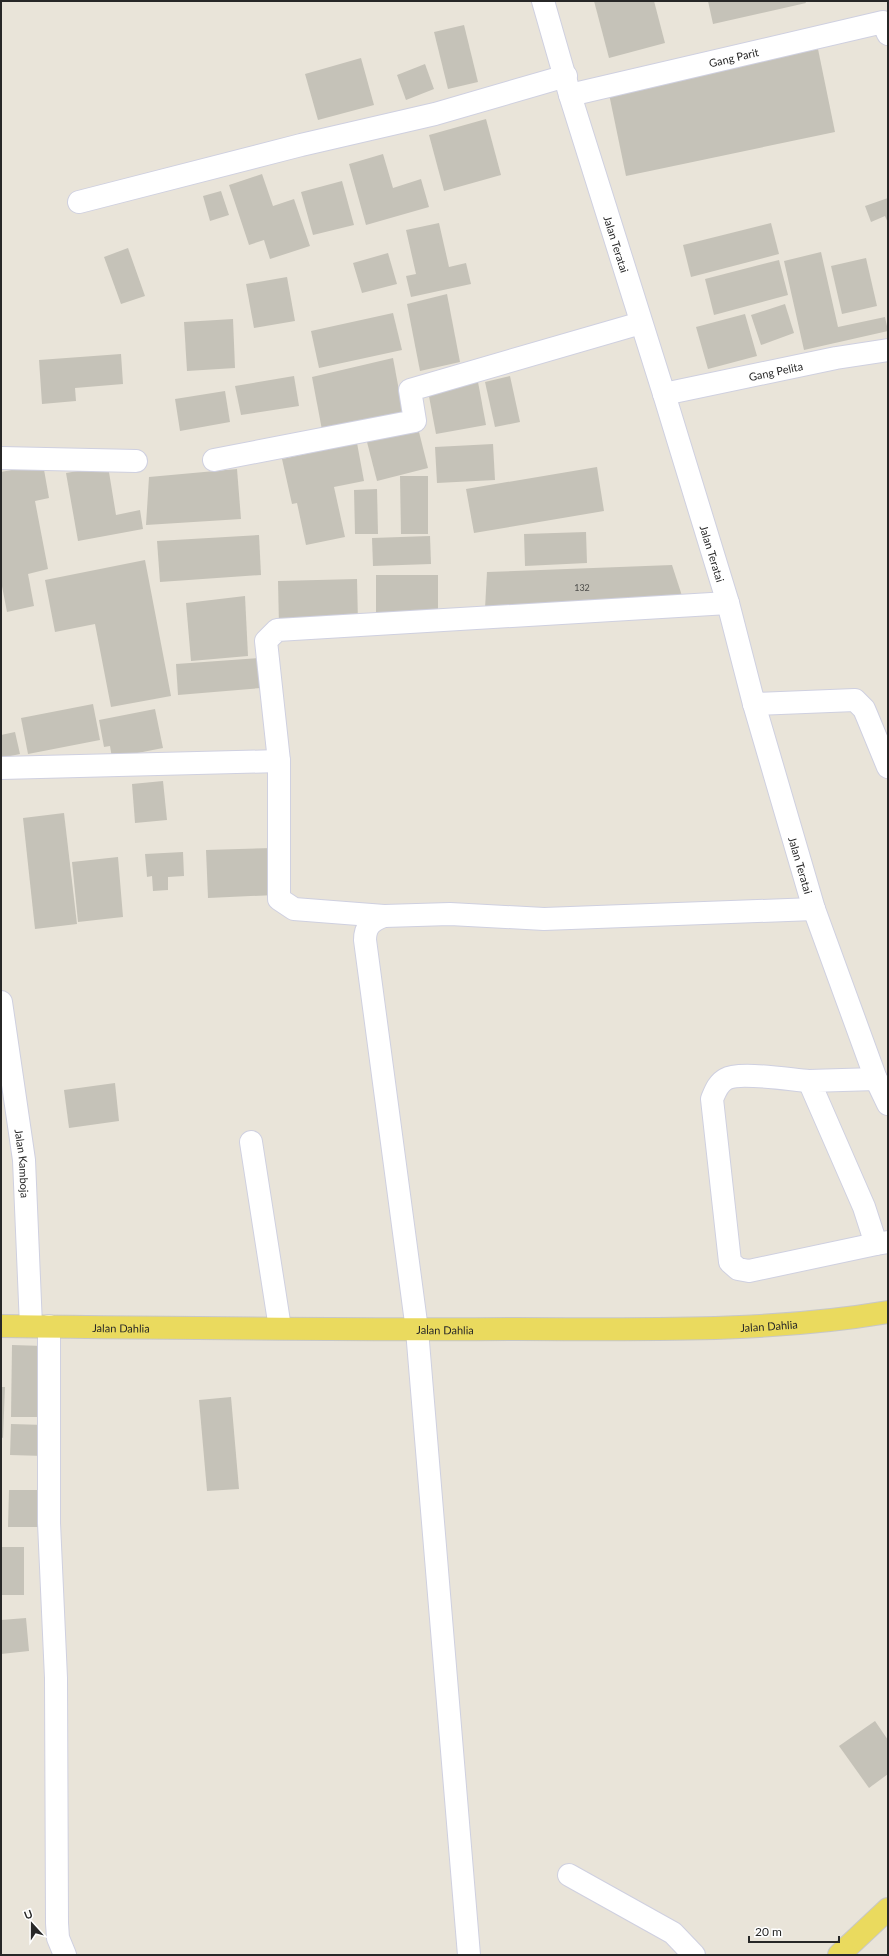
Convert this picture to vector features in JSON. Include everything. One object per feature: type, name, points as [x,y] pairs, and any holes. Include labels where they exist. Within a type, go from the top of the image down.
[{"type":"main road","name":"Jalan Dahlia","points":[[1,1326],[417,1330],[714,1329],[839,1319],[888,1312]]},
{"type":"main road","points":[[839,1955],[888,1909]]},
{"type":"street","name":"Jalan Teratai","points":[[543,1],[728,604],[754,704],[814,909],[876,1079],[888,1104]]},
{"type":"street","name":"Gang Parit","points":[[568,86],[883,22],[888,34]]},
{"type":"street","points":[[79,202],[301,145],[435,114],[568,86]]},
{"type":"street","points":[[214,460],[415,422],[410,390],[641,323]]},
{"type":"street","name":"Gang Pelita","points":[[664,394],[836,358],[888,350]]},
{"type":"street","points":[[1,458],[136,461]]},
{"type":"street","points":[[728,604],[277,630],[266,641],[279,761],[279,899],[294,909],[384,916],[450,914],[544,919],[814,909]]},
{"type":"street","points":[[754,704],[855,700],[864,709],[888,767]]},
{"type":"street","points":[[1,768],[279,761]]},
{"type":"street","points":[[384,916],[373,920],[365,931],[364,940],[417,1330],[469,1955]]},
{"type":"street","name":"Jalan Kamboja","points":[[1,1002],[24,1160],[40,1326],[56,1678],[57,1922],[58,1938],[65,1955]]},
{"type":"street","points":[[809,1081],[864,1207],[882,1243],[750,1271],[738,1269],[730,1262],[712,1100],[717,1087],[726,1079],[740,1075],[809,1081],[876,1079]]},
{"type":"street","points":[[251,1142],[280,1328]]},
{"type":"street","points":[[569,1875],[673,1933],[694,1955]]},
{"type":"building","points":[[594,1],[654,1],[665,43],[609,58]]},
{"type":"building","points":[[708,1],[805,1],[806,3],[713,24]]},
{"type":"building","points":[[464,25],[478,82],[448,89],[434,32]]},
{"type":"building","points":[[818,49],[835,132],[626,176],[609,94]]},
{"type":"building","points":[[361,58],[374,105],[318,120],[305,74]]},
{"type":"building","points":[[425,64],[434,89],[406,100],[397,75]]},
{"type":"building","points":[[486,119],[501,175],[444,191],[429,135]]},
{"type":"building","points":[[383,154],[393,188],[421,179],[429,207],[366,225],[349,164]]},
{"type":"building","points":[[262,174],[273,206],[294,199],[310,246],[270,259],[264,240],[249,245],[229,185]]},
{"type":"building","points":[[342,181],[354,225],[313,235],[301,192]]},
{"type":"building","points":[[221,191],[229,215],[210,221],[203,196]]},
{"type":"building","points":[[888,198],[888,223],[885,216],[871,222],[865,206]]},
{"type":"building","points":[[439,223],[449,267],[466,263],[471,284],[411,297],[406,276],[416,274],[406,230]]},
{"type":"building","points":[[771,223],[779,254],[691,277],[683,245]]},
{"type":"building","points":[[128,248],[145,296],[121,304],[104,257]]},
{"type":"building","points":[[821,252],[838,327],[885,317],[888,331],[804,350],[784,261]]},
{"type":"building","points":[[388,253],[397,284],[362,293],[353,263]]},
{"type":"building","points":[[866,258],[877,306],[842,314],[831,266]]},
{"type":"building","points":[[779,260],[788,295],[714,315],[705,279]]},
{"type":"building","points":[[287,277],[295,321],[254,328],[246,284]]},
{"type":"building","points":[[447,294],[460,362],[420,371],[407,304]]},
{"type":"building","points":[[785,304],[794,333],[761,345],[751,315]]},
{"type":"building","points":[[393,313],[402,350],[319,368],[311,331]]},
{"type":"building","points":[[745,314],[757,356],[708,369],[696,327]]},
{"type":"building","points":[[233,319],[235,368],[187,371],[184,322]]},
{"type":"building","points":[[121,354],[123,384],[75,388],[76,401],[42,404],[39,360]]},
{"type":"building","points":[[393,358],[403,412],[322,430],[312,377]]},
{"type":"building","points":[[294,376],[299,406],[241,415],[235,386]]},
{"type":"building","points":[[510,376],[520,422],[495,427],[485,382]]},
{"type":"building","points":[[478,382],[486,425],[436,434],[428,391]]},
{"type":"building","points":[[225,391],[230,422],[180,431],[175,399]]},
{"type":"building","points":[[418,428],[428,468],[377,481],[367,442]]},
{"type":"building","points":[[357,443],[364,481],[334,487],[345,537],[306,545],[297,503],[292,504],[282,459]]},
{"type":"building","points":[[493,444],[495,480],[437,483],[435,447]]},
{"type":"building","points":[[43,464],[49,498],[35,501],[48,569],[28,574],[34,606],[7,612],[1,581],[1,472]]},
{"type":"building","points":[[108,466],[116,515],[140,510],[143,529],[78,541],[66,473]]},
{"type":"building","points":[[597,467],[604,511],[474,533],[466,489]]},
{"type":"building","points":[[237,469],[241,519],[146,525],[149,477]]},
{"type":"building","points":[[400,476],[428,476],[428,534],[401,534]]},
{"type":"building","points":[[377,489],[378,534],[355,534],[354,490]]},
{"type":"building","points":[[586,532],[587,563],[525,566],[524,534]]},
{"type":"building","points":[[259,535],[261,575],[160,582],[157,541]]},
{"type":"building","points":[[430,536],[431,564],[373,566],[372,538]]},
{"type":"building","points":[[145,560],[171,696],[111,707],[95,624],[55,632],[45,580]]},
{"type":"building","points":[[672,565],[684,602],[485,609],[487,572]]},
{"type":"building","points":[[376,575],[438,575],[438,615],[376,615]]},
{"type":"building","points":[[357,579],[358,623],[279,626],[278,581]]},
{"type":"building","points":[[245,596],[248,656],[191,661],[186,603]]},
{"type":"building","points":[[259,658],[261,688],[178,695],[176,664]]},
{"type":"building","points":[[93,704],[100,740],[28,754],[21,718]]},
{"type":"building","points":[[155,709],[163,748],[112,758],[110,746],[104,747],[99,720]]},
{"type":"building","points":[[15,732],[20,754],[1,758],[1,735]]},
{"type":"building","points":[[163,781],[167,820],[135,823],[132,784]]},
{"type":"building","points":[[64,813],[77,924],[35,929],[23,818]]},
{"type":"building","points":[[273,848],[275,895],[208,898],[206,850]]},
{"type":"building","points":[[183,852],[184,876],[168,877],[168,890],[153,891],[152,876],[147,877],[145,854]]},
{"type":"building","points":[[118,857],[123,917],[78,922],[72,862]]},
{"type":"building","points":[[115,1083],[119,1121],[69,1128],[64,1090]]},
{"type":"building","points":[[12,1345],[44,1346],[42,1417],[11,1417]]},
{"type":"building","points":[[1,1387],[5,1387],[3,1438],[1,1437]]},
{"type":"building","points":[[231,1397],[239,1489],[207,1491],[199,1400]]},
{"type":"building","points":[[11,1424],[45,1425],[44,1456],[10,1455]]},
{"type":"building","points":[[9,1490],[39,1490],[38,1527],[8,1527]]},
{"type":"building","points":[[1,1547],[24,1547],[24,1595],[1,1595]]},
{"type":"building","points":[[26,1618],[29,1651],[1,1654],[1,1620]]},
{"type":"building","points":[[875,1721],[888,1740],[888,1774],[869,1788],[839,1746]]}]
